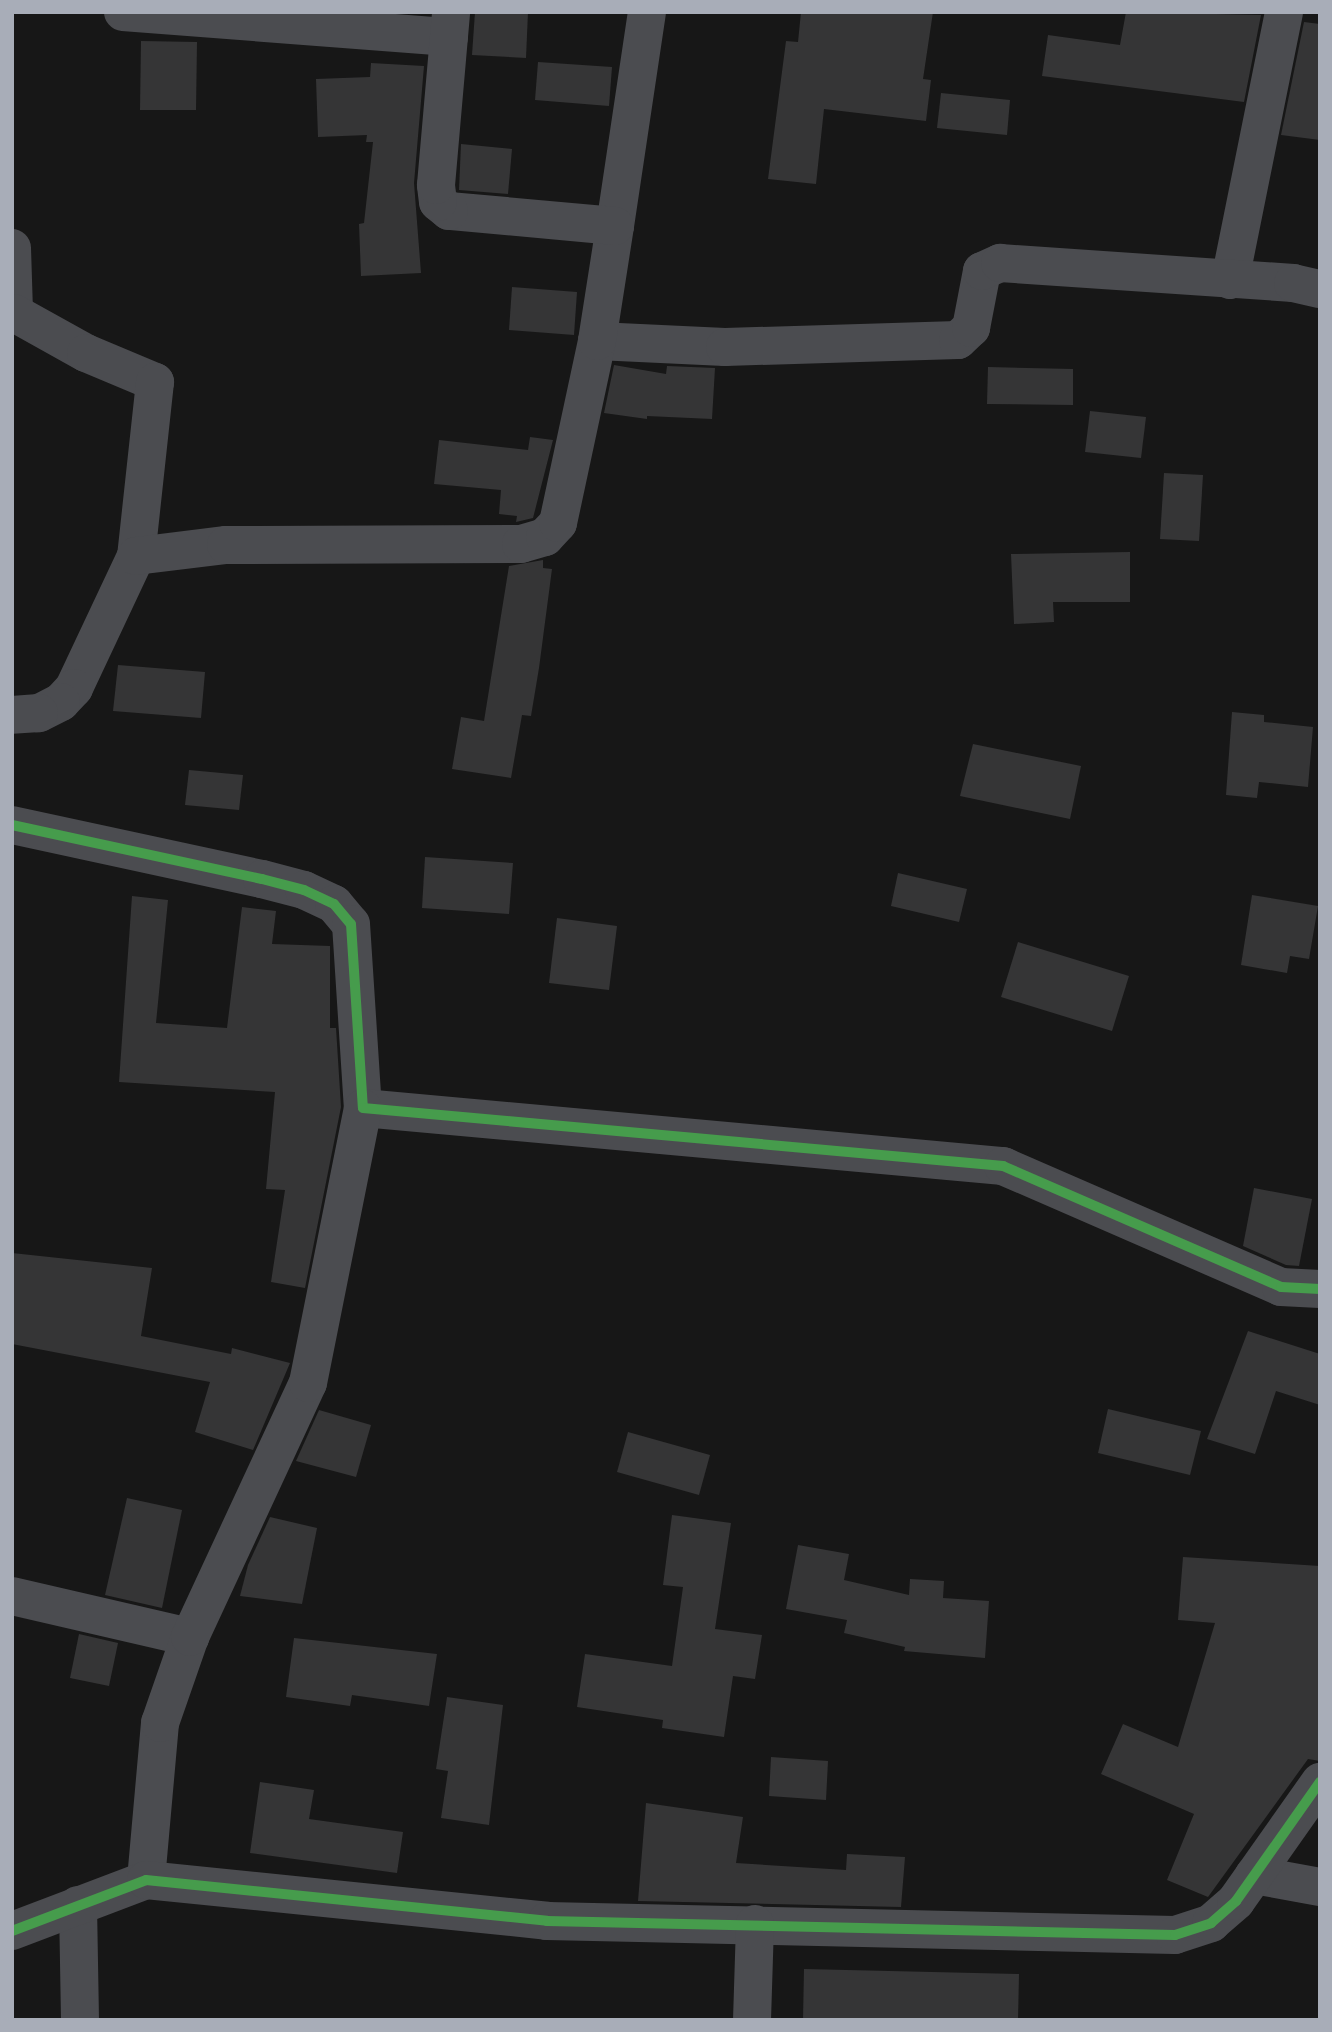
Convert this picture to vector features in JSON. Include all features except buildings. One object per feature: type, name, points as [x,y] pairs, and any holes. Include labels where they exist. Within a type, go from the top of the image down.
[{"type":"street","points":[[123,12],[450,25],[436,185],[438,202],[449,211],[615,226]]},
{"type":"street","points":[[136,556],[226,545],[521,544],[545,537],[558,523],[597,341],[647,12]]},
{"type":"street","points":[[1230,280],[1284,12]]},
{"type":"street","points":[[12,248],[13,316],[86,353],[155,382],[136,556],[74,688],[61,702],[39,713],[12,715]]},
{"type":"street","points":[[597,341],[725,346],[958,340],[971,328],[982,271],[1000,263],[1320,289]]},
{"type":"street","points":[[12,825],[262,878],[304,890],[334,904],[351,925],[363,1108],[308,1383],[190,1637],[160,1723],[146,1880]]},
{"type":"street","points":[[363,1108],[1003,1166],[1281,1287],[1320,1289]]},
{"type":"street","points":[[12,1597],[190,1637]]},
{"type":"street","points":[[12,1931],[146,1880],[547,1921],[1175,1935],[1211,1923],[1236,1901],[1320,1782]]},
{"type":"street","points":[[1254,1875],[1320,1887]]},
{"type":"street","points":[[78,1905],[80,2020]]},
{"type":"street","points":[[752,2020],[755,1924]]},
{"type":"cycle path","points":[[12,825],[262,879],[304,890],[334,904],[351,924],[363,1108],[1003,1166],[1281,1287],[1320,1289]]},
{"type":"cycle path","points":[[12,1931],[146,1880],[547,1921],[1175,1935],[1211,1923],[1236,1901],[1320,1782]]}]
